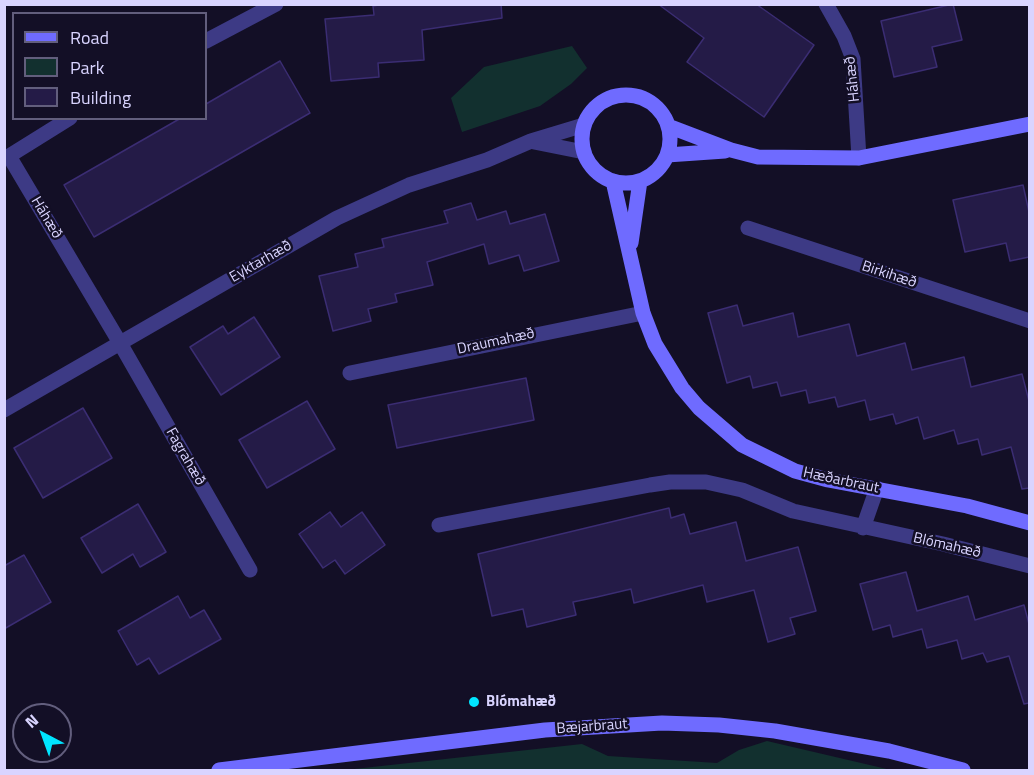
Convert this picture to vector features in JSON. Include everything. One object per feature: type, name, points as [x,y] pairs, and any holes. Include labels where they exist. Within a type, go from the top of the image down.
[{"type":"street","points":[[207,40],[276,4]]},
{"type":"street","name":"Háhæð","points":[[826,4],[844,36],[853,59],[859,158]]},
{"type":"street","points":[[627,95],[640,97],[662,114],[668,126],[670,141],[667,155],[656,170],[640,181],[613,182],[595,170],[584,152],[582,139],[584,124],[591,112],[601,103],[613,97],[627,95]]},
{"type":"street","name":"Háhæð","points":[[67,120],[9,156],[120,343]]},
{"type":"street","name":"Eyktarhæð","points":[[4,410],[337,218],[409,185],[487,160],[531,141],[584,124]]},
{"type":"street","points":[[668,126],[731,150],[758,157],[859,158],[1029,124]]},
{"type":"street","points":[[531,141],[584,152]]},
{"type":"street","points":[[667,155],[731,150]]},
{"type":"street","name":"Hæðarbraut","points":[[630,252],[640,181]]},
{"type":"street","name":"Hæðarbraut","points":[[613,182],[643,313],[655,344],[682,388],[699,408],[742,445],[795,471],[828,480],[967,506],[1029,523]]},
{"type":"street","name":"Birkihæð","points":[[748,228],[1029,321]]},
{"type":"street","name":"Draumahæð","points":[[350,373],[643,313]]},
{"type":"street","name":"Fagrahæð","points":[[120,343],[250,570]]},
{"type":"street","name":"Blómahæð","points":[[439,525],[650,485],[690,481],[727,485],[793,511],[944,544],[1029,566]]},
{"type":"street","points":[[863,528],[877,488]]},
{"type":"street","name":"Bæjarbraut","points":[[219,771],[545,729],[662,723],[719,724],[775,731],[889,751],[963,771]]},
{"type":"green space","points":[[572,46],[587,68],[571,84],[540,106],[462,132],[451,98],[484,67]]},
{"type":"green space","points":[[767,741],[891,770],[345,770],[582,744],[608,756],[717,763],[739,750]]},
{"type":"building","points":[[385,4],[501,4],[502,18],[422,30],[424,60],[378,63],[379,77],[331,81],[325,19],[374,15],[373,6]]},
{"type":"building","points":[[658,4],[756,4],[814,45],[764,117],[687,62],[704,38]]},
{"type":"building","points":[[953,4],[962,40],[932,47],[937,67],[894,77],[881,21]]},
{"type":"building","points":[[280,61],[310,113],[94,237],[64,185],[178,120],[207,120],[207,103]]},
{"type":"building","points":[[1023,185],[1029,212],[1029,257],[1010,261],[1006,243],[965,252],[953,200]]},
{"type":"building","points":[[471,203],[477,220],[506,211],[510,224],[545,214],[559,261],[524,271],[519,255],[489,264],[484,244],[427,262],[433,285],[395,294],[397,302],[368,309],[371,321],[333,331],[319,276],[358,267],[355,254],[384,247],[382,239],[448,223],[444,211]]},
{"type":"building","points":[[737,305],[743,326],[793,313],[798,337],[849,324],[857,356],[905,343],[912,370],[964,357],[971,387],[1022,374],[1029,401],[1029,488],[1022,489],[1011,447],[982,455],[978,439],[958,444],[954,430],[924,439],[918,417],[896,424],[893,414],[870,420],[865,400],[838,407],[835,397],[809,403],[806,390],[781,396],[777,382],[753,388],[750,376],[727,383],[708,313]]},
{"type":"building","points":[[254,317],[280,357],[221,395],[190,347],[223,326],[228,334]]},
{"type":"building","points":[[526,378],[534,420],[397,448],[388,405]]},
{"type":"building","points":[[307,401],[335,449],[267,488],[239,440]]},
{"type":"building","points":[[83,408],[112,458],[43,498],[14,448]]},
{"type":"building","points":[[138,504],[166,552],[140,567],[133,554],[102,573],[81,538]]},
{"type":"building","points":[[669,508],[671,518],[684,514],[690,534],[736,522],[746,561],[798,547],[816,611],[790,618],[795,634],[768,642],[754,590],[707,602],[703,585],[634,603],[631,589],[573,602],[576,615],[527,627],[523,609],[492,616],[478,554]]},
{"type":"building","points":[[330,512],[341,527],[362,512],[385,545],[345,574],[335,560],[323,568],[299,534]]},
{"type":"building","points":[[24,555],[51,602],[4,629],[4,566]]},
{"type":"building","points":[[906,572],[917,611],[968,596],[975,620],[1024,605],[1029,624],[1029,703],[1024,704],[1009,656],[987,662],[983,653],[962,659],[957,640],[927,648],[922,629],[893,637],[890,625],[873,630],[860,584]]},
{"type":"building","points":[[178,596],[190,618],[204,610],[221,639],[159,674],[149,658],[137,665],[118,631]]},
{"type":"place","name":"Blómahæð","points":[[474,702]]}]
